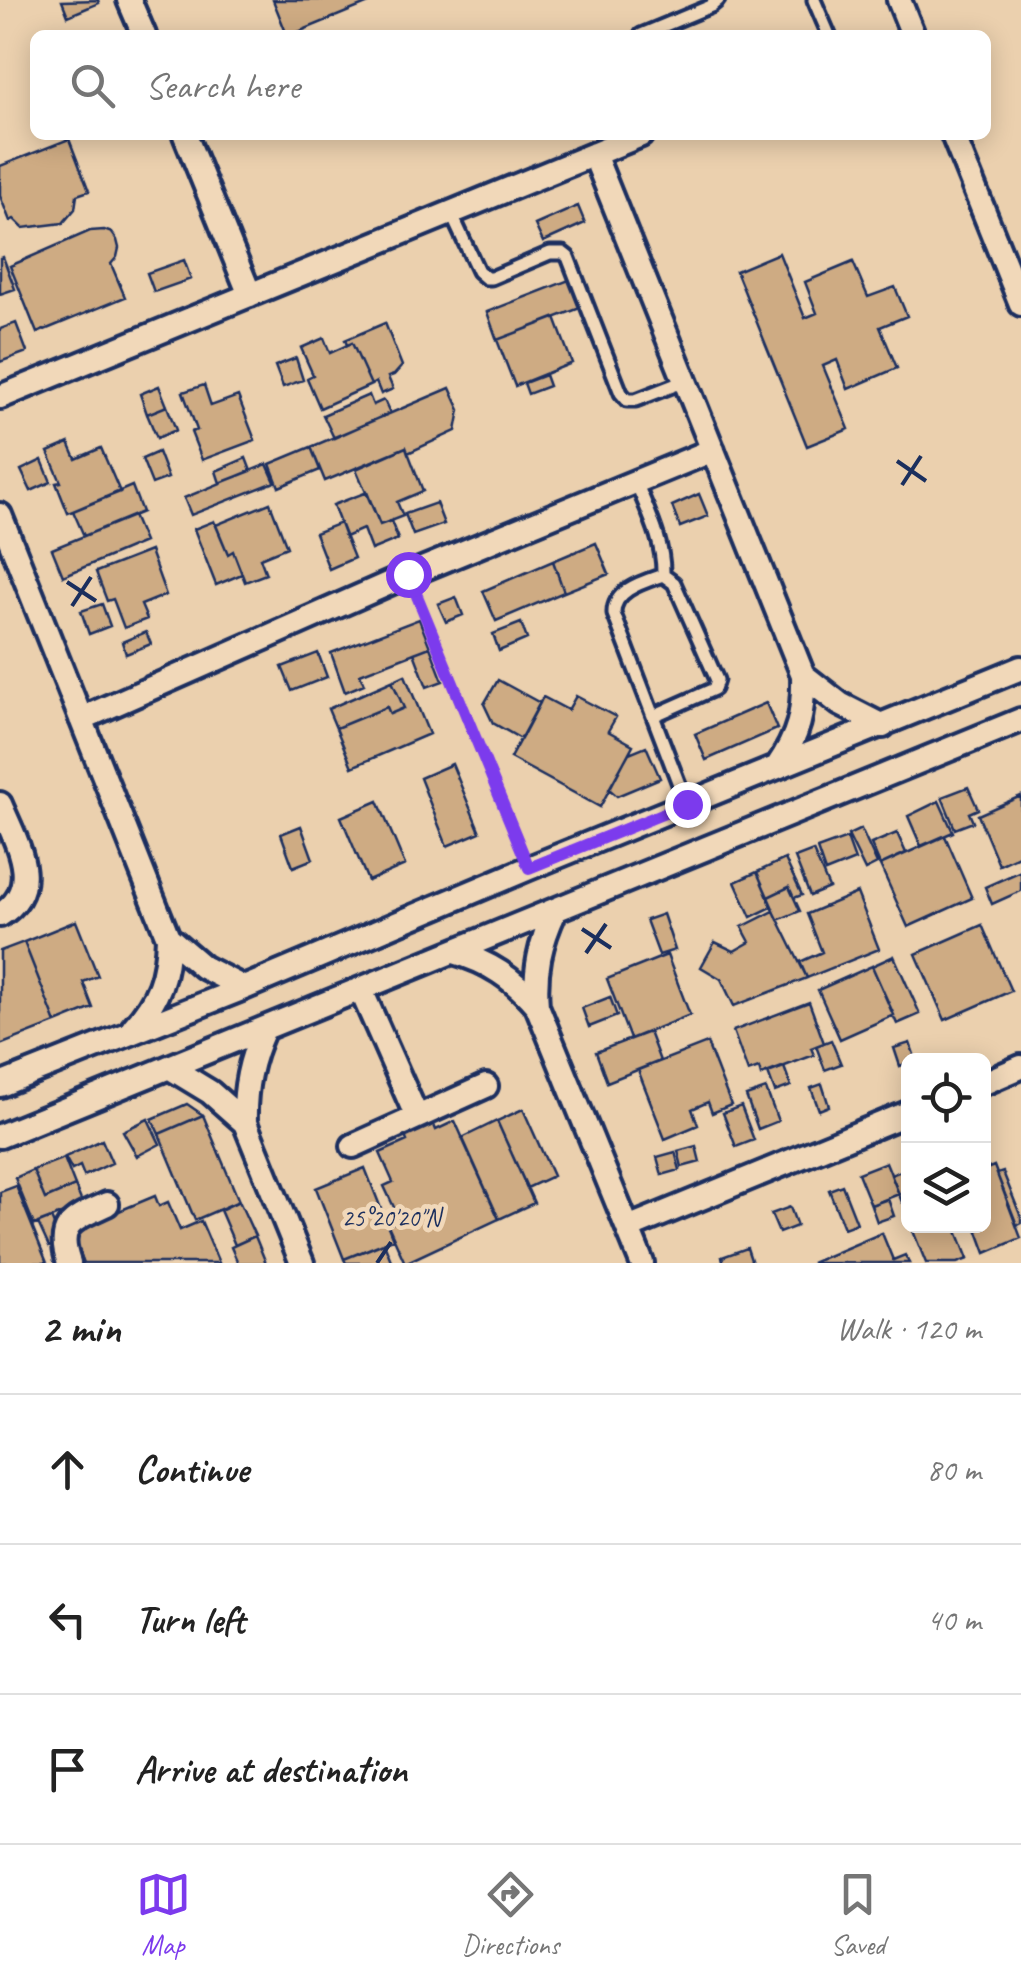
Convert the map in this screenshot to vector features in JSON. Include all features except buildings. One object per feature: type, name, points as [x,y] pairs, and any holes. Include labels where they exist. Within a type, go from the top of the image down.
[{"type":"street","points":[[129,0],[142,30]]},
{"type":"street","points":[[899,0],[911,30]]},
{"type":"street","points":[[186,140],[250,295]]},
{"type":"street","points":[[0,397],[629,140]]},
{"type":"street","points":[[955,140],[1021,304]]},
{"type":"street","points":[[594,154],[803,675],[800,724],[777,767]]},
{"type":"street","points":[[81,718],[408,574],[713,450]]},
{"type":"street","points":[[0,515],[168,937],[167,963],[160,988],[148,1012],[130,1031]]},
{"type":"street","points":[[0,1084],[244,988],[1021,668]]},
{"type":"street","points":[[803,675],[840,704],[882,726]]},
{"type":"street","points":[[0,1136],[1021,720]]},
{"type":"street","points":[[0,804],[22,858],[25,876],[21,895],[0,916]]},
{"type":"street","points":[[555,911],[538,956],[537,1006],[642,1263]]},
{"type":"street","points":[[168,937],[202,967],[244,988]]},
{"type":"street","points":[[454,952],[500,971],[537,1006]]},
{"type":"street","points":[[361,990],[417,1117]]},
{"type":"street","points":[[264,1029],[247,1074],[245,1123],[302,1263]]},
{"type":"street","points":[[170,1067],[210,1092],[245,1123]]},
{"type":"street","points":[[991,1080],[1021,1068]]},
{"type":"street","points":[[353,1146],[486,1086]]},
{"type":"street","points":[[628,1228],[901,1116]]},
{"type":"street","points":[[70,1263],[64,1241],[70,1224],[107,1204]]},
{"type":"lane","points":[[654,30],[718,0]]},
{"type":"lane","points":[[814,0],[827,30]]},
{"type":"lane","points":[[451,213],[478,271],[486,278],[556,252],[568,257],[627,400],[685,381]]},
{"type":"lane","points":[[636,482],[658,539],[662,576]]},
{"type":"lane","points":[[653,716],[714,690],[718,680],[674,583],[667,576],[625,591],[613,608],[653,716],[687,804]]},
{"type":"path","points":[[408,574],[529,868]]},
{"type":"route","points":[[408,574],[529,868],[687,804]]}]
